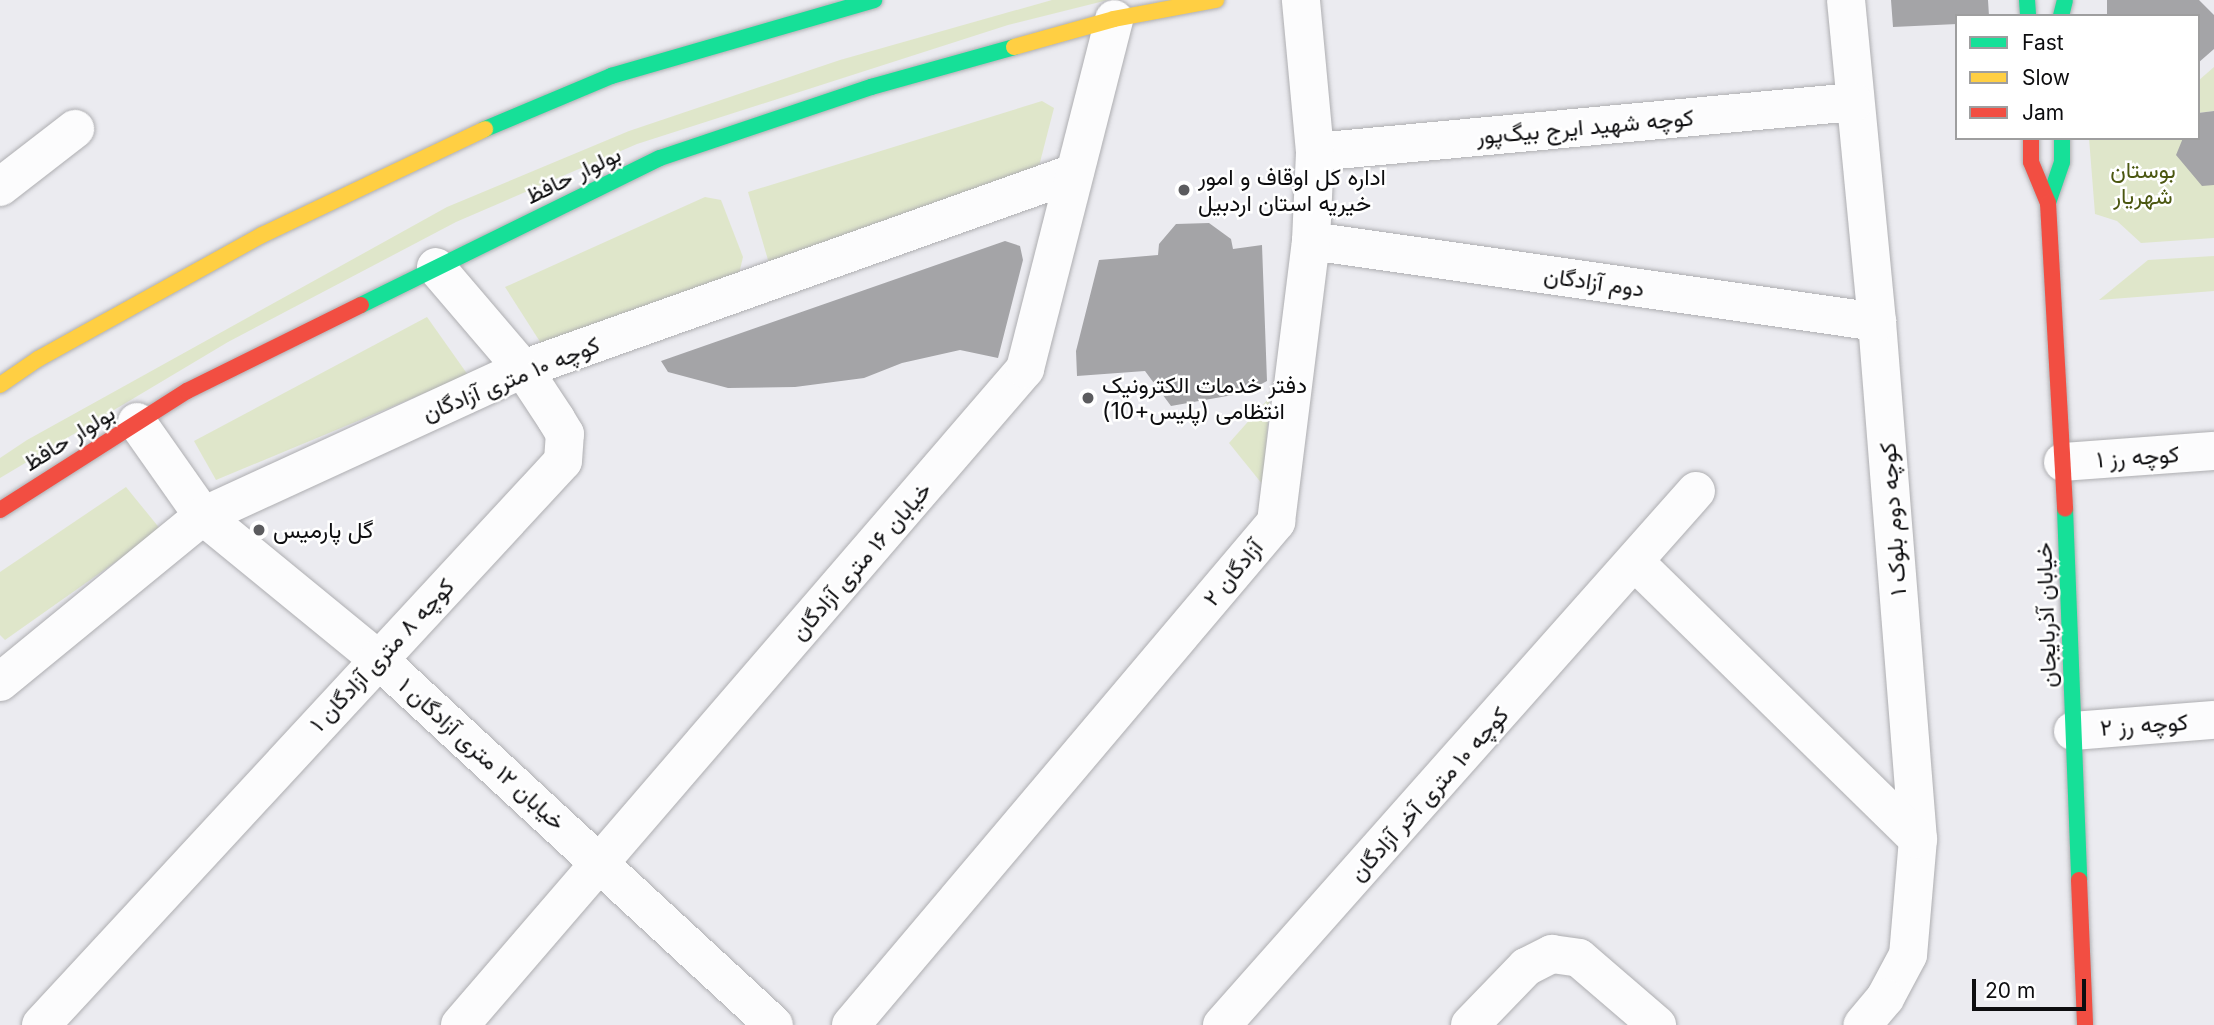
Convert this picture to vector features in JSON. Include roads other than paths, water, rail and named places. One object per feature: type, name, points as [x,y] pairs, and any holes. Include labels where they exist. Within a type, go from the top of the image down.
[{"type":"main road","points":[[0,385],[38,359],[262,235],[435,150],[611,76],[874,0]]},
{"type":"main road","name":"بولوار حافظ","points":[[0,510],[187,391],[660,158],[871,88],[1114,19],[1216,0]]},
{"type":"main road","name":"خیابان آذربایجان","points":[[2031,140],[2031,162],[2048,203],[2063,462],[2085,1025]]},
{"type":"main road","name":"خیابان آذربایجان","points":[[2048,203],[2062,162],[2062,140]]},
{"type":"street","name":"آزادگان ۲","points":[[851,1025],[1276,522],[1311,241],[1315,152],[1301,0]]},
{"type":"street","name":"کوچه دوم بلوک ۱","points":[[1846,0],[1877,322],[1918,839],[1908,955],[1885,998],[1862,1025]]},
{"type":"street","name":"خیابان ۱۶ متری آزادگان","points":[[460,1025],[603,863],[1025,369],[1114,19]]},
{"type":"street","name":"کوچه شهید ایرج بیگ‌پور","points":[[1315,152],[1854,102]]},
{"type":"street","points":[[0,187],[75,129]]},
{"type":"street","name":"کوچه ۱۰ متری آزادگان","points":[[0,682],[203,516],[523,369],[1074,173]]},
{"type":"street","name":"دوم آزادگان","points":[[1311,241],[1877,322]]},
{"type":"street","name":"کوچه ۸ متری آزادگان ۱","points":[[41,1025],[563,461],[565,434],[523,369],[436,267]]},
{"type":"street","name":"خیابان ۱۲ متری آزادگان ۱","points":[[137,422],[203,516],[378,659],[603,863],[774,1025]]},
{"type":"street","name":"کوچه رز ۱","points":[[2063,462],[2214,451]]},
{"type":"street","name":"کوچه ۱۰ متری آخر آزادگان","points":[[1222,1025],[1696,491]]},
{"type":"street","points":[[1635,562],[1918,839]]},
{"type":"street","name":"کوچه رز ۲","points":[[2073,731],[2214,720]]},
{"type":"street","points":[[1470,1025],[1527,967],[1552,954],[1580,958],[1657,1025]]},
{"type":"place","name":"اداره کل اوقاف و امور خیریه استان اردبیل","points":[[1184,190]]},
{"type":"place","name":"دفتر خدمات الکترونیک انتظامی (پلیس+10)","points":[[1088,398]]},
{"type":"place","name":"گل پارمیس","points":[[259,530]]},
{"type":"park label","name":"بوستان شهریار","points":[[2143,183]]}]
